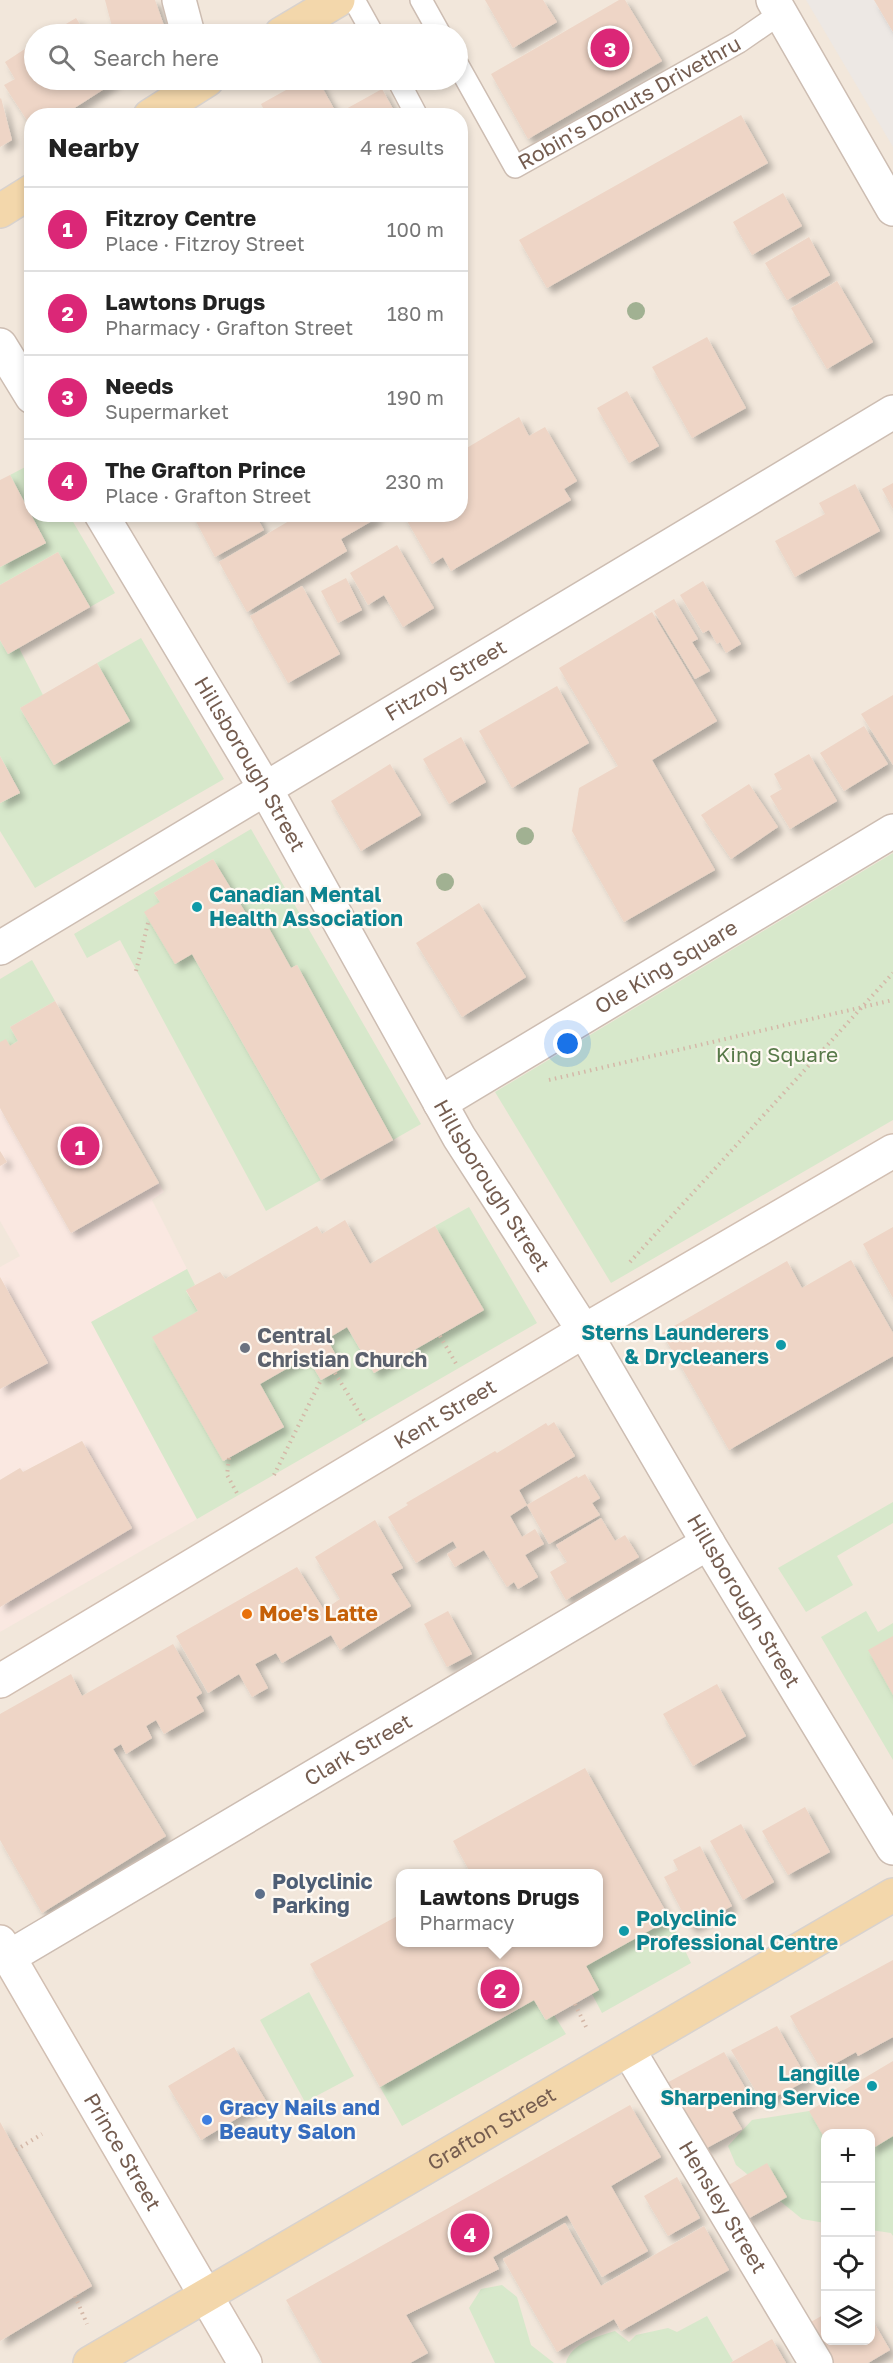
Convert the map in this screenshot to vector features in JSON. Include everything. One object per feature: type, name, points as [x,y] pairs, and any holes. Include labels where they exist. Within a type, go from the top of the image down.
[{"type":"main road","points":[[298,24],[338,0]]},
{"type":"main road","points":[[162,108],[188,90]]},
{"type":"main road","points":[[0,210],[24,195]]},
{"type":"main road","name":"Grafton Street","points":[[90,2363],[629,2051],[893,1895]]},
{"type":"street","points":[[179,0],[185,24]]},
{"type":"street","points":[[777,6],[893,209]]},
{"type":"street","points":[[0,345],[24,384]]},
{"type":"street","name":"Fitzroy Street","points":[[0,948],[893,412]]},
{"type":"street","name":"Hillsborough Street","points":[[106,522],[265,788],[440,1103],[584,1330],[708,1543],[893,1848]]},
{"type":"street","name":"Ole King Square","points":[[440,1103],[893,831]]},
{"type":"street","name":"Kent Street","points":[[0,1681],[584,1330],[893,1151]]},
{"type":"street","name":"Clark Street","points":[[4,1949],[708,1543]]},
{"type":"street","name":"Prince Street","points":[[4,1949],[245,2363]]},
{"type":"street","name":"Hensley Street","points":[[629,2051],[816,2363]]},
{"type":"lane","points":[[354,0],[367,24]]},
{"type":"lane","points":[[421,0],[434,24]]},
{"type":"lane","name":"Robin's Donuts Drivethru","points":[[468,83],[515,167],[739,42],[777,6]]},
{"type":"lane","points":[[403,90],[413,108]]},
{"type":"path","points":[[136,970],[148,919]]},
{"type":"path","points":[[627,1265],[893,973]]},
{"type":"path","points":[[542,1081],[858,1010],[893,1000]]},
{"type":"path","points":[[440,1336],[459,1368]]},
{"type":"path","points":[[335,1373],[365,1422]]},
{"type":"path","points":[[274,1475],[321,1380]]},
{"type":"path","points":[[229,1458],[228,1474],[238,1495]]},
{"type":"path","points":[[575,2004],[587,2029]]},
{"type":"path","points":[[16,2150],[42,2134]]},
{"type":"path","points":[[75,2296],[87,2324]]},
{"type":"shaded area","points":[[0,0],[893,0],[893,2363],[0,2363]]},
{"type":"shaded area","points":[[806,0],[893,0],[893,147]]},
{"type":"shaded area","points":[[0,1108],[71,1233],[159,1183],[164,1192],[152,1200],[187,1269],[92,1322],[197,1519],[0,1632],[0,1607],[132,1528],[82,1441],[23,1472],[20,1468],[0,1480],[0,1389],[47,1363],[0,1277],[0,1267],[20,1256],[0,1221],[0,1166],[6,1162],[0,1151]]},
{"type":"green space","points":[[24,468],[24,501],[10,475]]},
{"type":"green space","points":[[35,522],[73,522],[115,593],[90,607],[58,552],[0,585],[0,567],[46,543]]},
{"type":"green space","points":[[141,638],[224,779],[35,888],[0,831],[0,803],[20,792],[0,756],[0,640],[8,654],[19,648],[43,695],[20,708],[54,765],[130,721],[97,663]]},
{"type":"green space","points":[[251,829],[421,1124],[393,1140],[297,965],[291,968],[260,913],[250,920],[213,859],[154,893],[160,902],[175,964],[192,954],[321,1180],[266,1211],[120,940],[87,958],[74,934]]},
{"type":"green space","name":"King Square","points":[[893,853],[893,1120],[611,1283],[495,1092]]},
{"type":"green space","points":[[32,960],[55,1001],[10,1027],[18,1041],[10,1046],[0,1042],[0,979]]},
{"type":"green space","points":[[469,1207],[537,1323],[197,1519],[91,1322],[187,1269],[195,1285],[186,1291],[198,1311],[153,1338],[224,1461],[284,1427],[260,1384],[307,1357],[321,1380],[343,1368],[327,1339],[347,1327],[374,1373],[483,1311],[435,1226]]},
{"type":"green space","points":[[893,1502],[893,1523],[837,1556],[853,1585],[806,1612],[778,1568]]},
{"type":"green space","points":[[866,1611],[878,1632],[893,1623],[893,1760],[821,1637]]},
{"type":"green space","points":[[670,1919],[691,1963],[602,2013],[592,1994],[599,1990],[586,1966]]},
{"type":"green space","points":[[309,1992],[354,2076],[305,2102],[260,2020]]},
{"type":"green space","points":[[534,2000],[545,2019],[554,2015],[566,2034],[402,2126],[380,2087]]},
{"type":"green space","points":[[809,2111],[875,2129],[821,2129],[821,2222],[802,2219],[736,2165],[728,2146],[752,2120]]},
{"type":"green space","points":[[875,2129],[893,2134],[893,2236],[891,2233],[875,2231]]},
{"type":"green space","points":[[502,2285],[517,2297],[531,2345],[554,2363],[495,2363],[469,2308],[481,2289]]},
{"type":"green space","points":[[707,2316],[733,2361],[730,2363],[566,2363],[569,2356],[579,2346],[601,2335],[615,2331],[629,2342],[636,2335],[668,2328],[677,2332]]},
{"type":"building","points":[[105,0],[155,0],[163,24],[111,24]]},
{"type":"building","points":[[485,0],[543,0],[557,22],[513,48]]},
{"type":"building","points":[[619,0],[625,0],[662,61],[528,139],[491,74]]},
{"type":"building","points":[[874,0],[893,0],[893,32]]},
{"type":"building","points":[[76,18],[80,24],[66,24]]},
{"type":"building","points":[[24,50],[24,90],[103,90],[74,108],[24,108],[24,116],[4,85],[15,79],[5,62]]},
{"type":"building","points":[[286,90],[324,90],[334,108],[263,108],[261,104]]},
{"type":"building","points":[[380,90],[383,90],[393,108],[348,108]]},
{"type":"building","points":[[0,99],[12,140],[0,147]]},
{"type":"building","points":[[741,115],[768,163],[547,288],[519,240]]},
{"type":"building","points":[[783,193],[802,226],[752,255],[733,222]]},
{"type":"building","points":[[809,237],[830,275],[787,300],[765,263]]},
{"type":"building","points":[[837,281],[873,342],[827,369],[791,308]]},
{"type":"building","points":[[707,337],[746,408],[692,438],[652,367]]},
{"type":"building","points":[[627,391],[659,446],[629,463],[597,408]]},
{"type":"building","points":[[519,417],[529,436],[545,427],[577,481],[564,489],[571,500],[451,571],[443,557],[432,564],[408,522],[468,522],[468,447]]},
{"type":"building","points":[[10,475],[24,501],[24,522],[35,522],[46,543],[0,567],[0,480]]},
{"type":"building","points":[[893,483],[893,509],[882,489]]},
{"type":"building","points":[[855,484],[880,531],[795,577],[775,541],[825,514],[819,503]]},
{"type":"building","points":[[196,522],[260,522],[264,530],[215,557]]},
{"type":"building","points":[[287,522],[370,522],[341,539],[347,551],[247,612],[219,562]]},
{"type":"building","points":[[397,545],[434,608],[403,627],[384,595],[368,605],[350,573]]},
{"type":"building","points":[[58,552],[90,607],[8,654],[0,640],[0,585]]},
{"type":"building","points":[[346,578],[362,610],[338,623],[321,591]]},
{"type":"building","points":[[703,581],[741,644],[726,653],[720,642],[717,644],[709,630],[703,633],[680,595]]},
{"type":"building","points":[[302,586],[340,654],[288,683],[250,616]]},
{"type":"building","points":[[674,599],[698,639],[692,642],[710,671],[695,679],[654,611]]},
{"type":"building","points":[[652,612],[717,721],[652,760],[715,870],[624,922],[572,831],[579,788],[618,766],[559,668]]},
{"type":"building","points":[[97,663],[130,721],[54,765],[20,708]]},
{"type":"building","points":[[557,686],[589,743],[512,788],[479,731]]},
{"type":"building","points":[[893,695],[893,765],[861,714]]},
{"type":"building","points":[[864,726],[888,764],[844,791],[820,753]]},
{"type":"building","points":[[461,737],[486,782],[449,804],[423,759]]},
{"type":"building","points":[[809,754],[837,801],[790,829],[770,796],[782,789],[774,774]]},
{"type":"building","points":[[0,756],[20,793],[0,803]]},
{"type":"building","points":[[390,764],[421,815],[361,851],[331,801]]},
{"type":"building","points":[[749,784],[778,827],[731,859],[701,815]]},
{"type":"building","points":[[213,859],[250,920],[260,912],[291,968],[297,965],[393,1140],[321,1180],[192,954],[175,964],[144,912],[160,902],[154,893]]},
{"type":"building","points":[[479,903],[526,977],[462,1017],[416,943]]},
{"type":"building","points":[[55,1001],[159,1183],[71,1233],[0,1108],[0,1042],[6,1039],[10,1046],[18,1041],[10,1027]]},
{"type":"building","points":[[0,1151],[7,1162],[0,1166]]},
{"type":"building","name":"Central Christian Church","points":[[345,1220],[370,1264],[435,1226],[484,1310],[374,1373],[347,1327],[327,1339],[343,1368],[321,1380],[307,1357],[260,1384],[284,1427],[223,1461],[152,1337],[198,1311],[186,1290],[220,1272],[225,1279],[317,1226],[322,1234]]},
{"type":"building","points":[[893,1227],[893,1298],[863,1244]]},
{"type":"building","name":"Sterns Launderers & Drycleaners","points":[[851,1260],[893,1333],[893,1356],[729,1450],[662,1333],[787,1261],[802,1288]]},
{"type":"building","points":[[0,1277],[48,1363],[0,1389]]},
{"type":"building","points":[[554,1422],[575,1456],[519,1490],[527,1505],[510,1516],[522,1537],[535,1529],[544,1544],[525,1555],[538,1577],[518,1589],[514,1582],[507,1587],[484,1550],[455,1567],[447,1554],[457,1548],[453,1541],[416,1563],[388,1517],[408,1505],[406,1503],[495,1451],[497,1453],[546,1423],[548,1426]]},
{"type":"building","points":[[82,1441],[132,1528],[0,1607],[0,1480],[20,1468],[23,1472]]},
{"type":"building","points":[[585,1474],[600,1498],[592,1503],[600,1515],[549,1544],[527,1505],[577,1476],[578,1478]]},
{"type":"building","points":[[601,1518],[615,1541],[625,1535],[639,1557],[566,1600],[550,1572],[567,1562],[556,1545]]},
{"type":"building","points":[[375,1520],[403,1568],[391,1574],[411,1606],[340,1650],[331,1635],[282,1663],[276,1653],[255,1664],[268,1688],[252,1697],[239,1674],[208,1693],[176,1636],[297,1567],[324,1610],[340,1599],[315,1557]]},
{"type":"building","points":[[448,1611],[472,1654],[447,1667],[424,1624]]},
{"type":"building","points":[[893,1636],[893,1695],[868,1650]]},
{"type":"building","points":[[173,1644],[202,1693],[196,1697],[204,1711],[164,1734],[156,1720],[146,1726],[152,1738],[126,1754],[121,1744],[113,1749],[166,1836],[42,1913],[0,1840],[0,1714],[71,1674],[82,1696]]},
{"type":"building","points":[[717,1684],[746,1736],[693,1766],[663,1714]]},
{"type":"building","name":"Polyclinic Professional Centre","points":[[585,1768],[670,1919],[586,1966],[599,1990],[546,2020],[534,2000],[380,2087],[310,1964],[396,1917],[396,1947],[603,1947],[603,1869],[468,1869],[453,1841]]},
{"type":"building","points":[[805,1807],[830,1852],[788,1875],[762,1831]]},
{"type":"building","points":[[741,1824],[774,1882],[743,1900],[710,1841]]},
{"type":"building","points":[[700,1846],[732,1906],[691,1928],[664,1877],[678,1870],[673,1860]]},
{"type":"building","points":[[893,1960],[893,2037],[858,2056],[856,2052],[822,2071],[790,2016]]},
{"type":"building","points":[[777,2026],[808,2080],[763,2103],[731,2050]]},
{"type":"building","points":[[234,2047],[266,2101],[201,2140],[168,2086]]},
{"type":"building","points":[[724,2052],[753,2101],[732,2112],[742,2129],[703,2150],[663,2085]]},
{"type":"building","name":"Langille Sharpening Service","points":[[893,2061],[893,2136],[875,2147],[875,2129],[821,2129],[821,2132],[809,2111]]},
{"type":"building","points":[[630,2105],[661,2157],[611,2186],[648,2251],[602,2277],[567,2215],[493,2257],[499,2269],[406,2315],[428,2353],[410,2363],[322,2363],[286,2300]]},
{"type":"building","points":[[0,2122],[92,2286],[0,2341]]},
{"type":"building","points":[[767,2163],[787,2197],[746,2220],[725,2187]]},
{"type":"building","points":[[677,2177],[700,2218],[668,2236],[644,2196]]},
{"type":"building","points":[[565,2223],[601,2286],[704,2226],[729,2270],[621,2331],[614,2319],[557,2352],[503,2259]]},
{"type":"building","points":[[821,2316],[821,2343],[809,2323]]},
{"type":"building","points":[[875,2324],[890,2350],[868,2363],[833,2363],[822,2345],[875,2345]]},
{"type":"building","points":[[772,2339],[786,2363],[730,2363]]},
{"type":"place","name":"Needs","points":[[610,48]]},
{"type":"place","name":"Canadian Mental Health Association","points":[[197,907]]},
{"type":"place","name":"Fitzroy Centre","points":[[80,1146]]},
{"type":"place","name":"Sterns Launderers & Drycleaners","points":[[781,1345]]},
{"type":"place","name":"Central Christian Church","points":[[245,1348]]},
{"type":"place","name":"Moe's Latte","points":[[247,1614]]},
{"type":"place","name":"Polyclinic Parking","points":[[260,1894]]},
{"type":"place","name":"Polyclinic Professional Centre","points":[[624,1931]]},
{"type":"place","name":"Lawtons Drugs","points":[[500,1989]]},
{"type":"place","name":"Langille Sharpening Service","points":[[872,2086]]},
{"type":"place","name":"Gracy Nails and Beauty Salon","points":[[207,2120]]},
{"type":"place","name":"The Grafton Prince","points":[[470,2233]]}]
